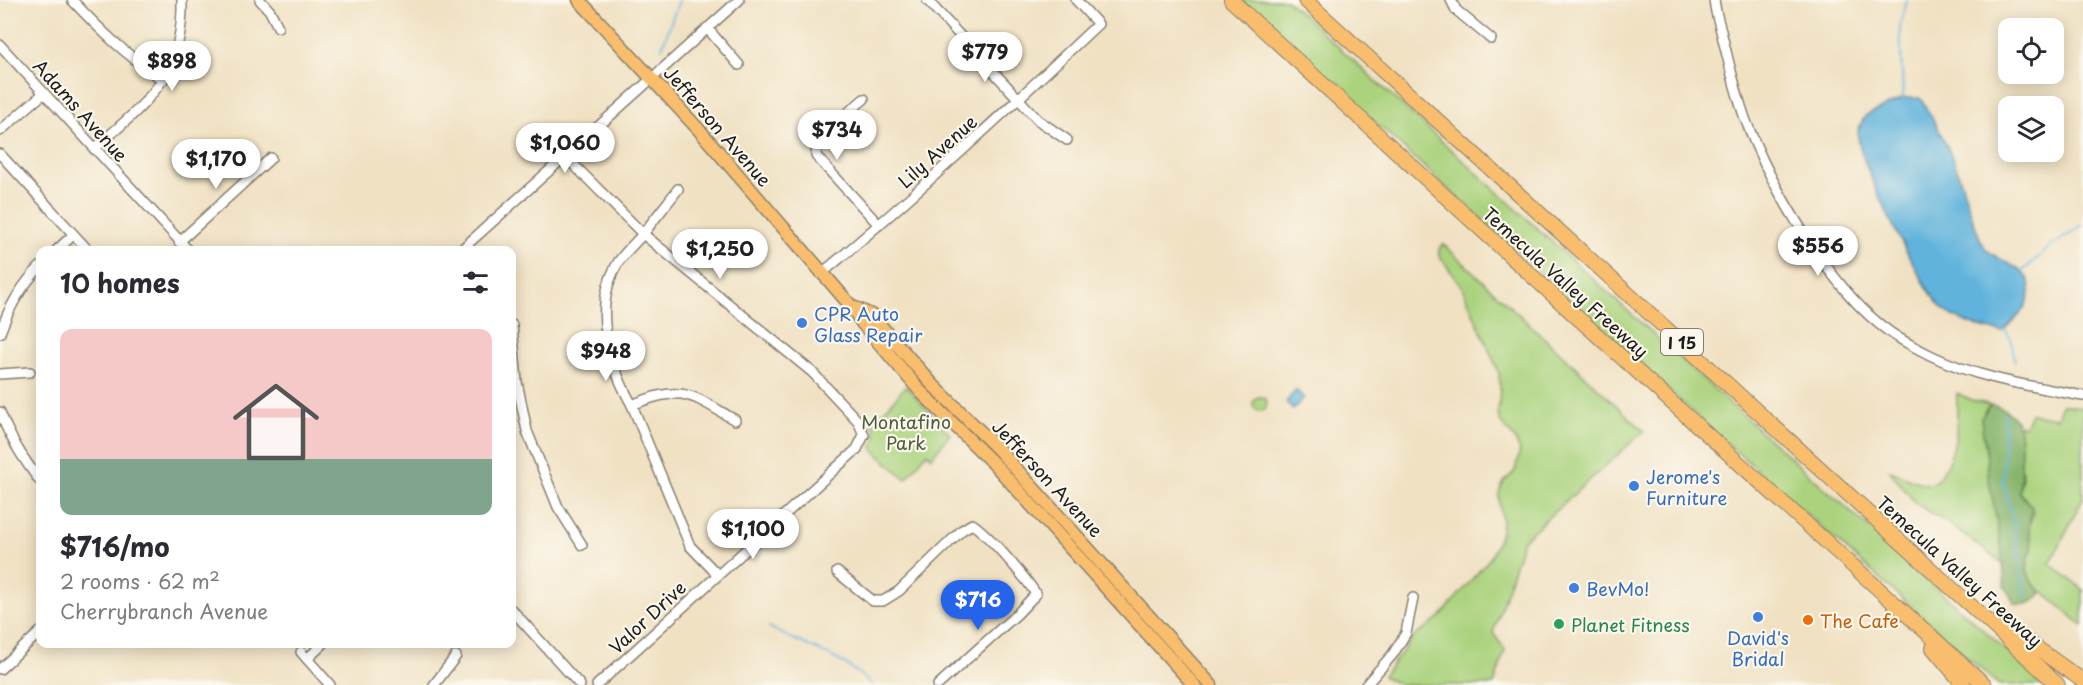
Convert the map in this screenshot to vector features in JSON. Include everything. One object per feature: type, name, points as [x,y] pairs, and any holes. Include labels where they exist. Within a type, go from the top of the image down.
[{"type":"highway","name":"Temecula Valley Freeway","points":[[1231,0],[1985,685]]},
{"type":"highway","name":"Temecula Valley Freeway","points":[[1305,0],[2058,685]]},
{"type":"highway","points":[[1947,584],[2083,681]]},
{"type":"highway","points":[[1903,612],[1964,685]]},
{"type":"main road","name":"Jefferson Avenue","points":[[579,0],[701,132],[821,274],[851,306],[863,324],[921,392],[997,467],[1194,685]]},
{"type":"main road","name":"Jefferson Avenue","points":[[851,306],[871,315],[932,384],[998,449],[1210,685]]},
{"type":"main road","points":[[997,467],[1017,481],[1073,542],[1086,546]]},
{"type":"street","points":[[72,0],[110,40],[163,80]]},
{"type":"street","points":[[94,149],[158,89],[172,62],[181,36],[183,0]]},
{"type":"street","points":[[260,0],[270,11],[278,27]]},
{"type":"street","points":[[474,246],[565,156],[739,0]]},
{"type":"street","points":[[927,0],[1038,120],[1067,140]]},
{"type":"street","name":"Lily Avenue","points":[[821,274],[879,225],[1098,24],[1076,0]]},
{"type":"street","points":[[1451,0],[1456,10],[1491,39]]},
{"type":"street","points":[[1714,0],[1745,118],[1760,155],[1821,259],[1851,297],[1887,330],[1931,355],[1980,375],[2083,396]]},
{"type":"street","points":[[707,28],[739,65]]},
{"type":"street","name":"Adams Avenue","points":[[0,45],[184,246]]},
{"type":"street","points":[[0,131],[43,94]]},
{"type":"street","points":[[864,99],[817,139],[816,156],[879,225]]},
{"type":"street","points":[[0,154],[84,246]]},
{"type":"street","points":[[565,156],[643,234]]},
{"type":"street","points":[[179,242],[271,158]]},
{"type":"street","points":[[678,189],[620,261],[608,287],[604,315],[608,350],[621,385],[632,405],[690,546],[717,574]]},
{"type":"street","name":"Valor Drive","points":[[597,685],[857,449],[864,435],[858,421],[791,353],[643,234]]},
{"type":"street","points":[[61,246],[73,235]]},
{"type":"street","points":[[0,333],[9,309],[26,282],[36,271]]},
{"type":"street","points":[[0,374],[30,372]]},
{"type":"street","points":[[516,390],[527,431],[558,507],[582,545]]},
{"type":"street","points":[[632,405],[669,393],[691,395],[735,420]]},
{"type":"street","points":[[0,412],[8,434],[36,476]]},
{"type":"street","points":[[837,572],[873,602],[883,601],[899,591],[962,530],[972,524],[983,530],[989,541],[1030,583],[1036,594],[938,685]]},
{"type":"street","points":[[1367,685],[1393,654],[1406,633],[1413,598]]},
{"type":"street","points":[[516,614],[580,685]]},
{"type":"street","points":[[0,669],[36,636]]},
{"type":"street","points":[[316,648],[304,655],[330,685]]},
{"type":"street","points":[[434,685],[456,656]]},
{"type":"green space","points":[[1241,0],[1287,0],[1708,384],[2045,685],[1999,685],[1720,437]]},
{"type":"green space","points":[[1443,244],[1644,431],[1523,540],[1493,633],[1505,650],[1494,685],[1400,685],[1383,676],[1414,637],[1440,617],[1491,557],[1501,533],[1499,493],[1504,482],[1515,471],[1520,451],[1515,439],[1501,423],[1498,415],[1499,373],[1462,287],[1439,255],[1439,249]]},
{"type":"green space","name":"Montafino Park","points":[[906,386],[950,434],[932,457],[927,453],[906,479],[872,449],[876,436],[873,423]]},
{"type":"green space","points":[[1957,393],[1990,405],[1984,411],[1982,427],[2004,564],[1943,520],[1916,504],[1889,470],[1925,484],[1937,479],[1952,453],[1957,423]]},
{"type":"green space","points":[[1257,397],[1263,397],[1267,404],[1263,411],[1257,411],[1253,407],[1253,401]]},
{"type":"green space","points":[[2062,404],[2083,408],[2083,498],[2050,564],[2083,589],[2083,626],[2032,583],[2027,571],[2032,549],[2029,525],[2033,514],[2028,502],[2019,492],[2022,477],[2019,425],[2025,426],[2031,414],[2057,418]]},
{"type":"green space","points":[[1990,405],[2003,409],[2011,415],[2020,430],[2019,492],[2032,507],[2029,525],[2032,549],[2027,571],[2032,583],[2042,593],[2026,604],[2014,603],[2005,586],[2001,544],[1988,476],[1981,418]]},
{"type":"water","points":[[1903,98],[1920,98],[1935,123],[1956,167],[1974,223],[1986,249],[2014,266],[2026,276],[2029,283],[2029,297],[2023,309],[2002,332],[1979,327],[1943,309],[1921,278],[1878,194],[1860,146],[1858,132],[1866,115]]},
{"type":"water","points":[[1296,390],[1304,398],[1293,409],[1286,402]]},
{"type":"waterway","points":[[662,48],[679,0]]},
{"type":"waterway","points":[[1903,98],[1900,27],[1907,0]]},
{"type":"waterway","points":[[2023,271],[2050,247],[2083,225]]},
{"type":"waterway","points":[[2005,330],[2011,339],[2015,362]]},
{"type":"waterway","points":[[2005,413],[2003,482],[2014,525],[2026,597]]},
{"type":"waterway","points":[[769,627],[836,659],[872,685]]},
{"type":"place","name":"CPR Auto Glass Repair","points":[[802,323]]},
{"type":"place","name":"Jerome's Furniture","points":[[1634,486]]},
{"type":"place","name":"BevMo!","points":[[1574,588]]},
{"type":"place","name":"David's Bridal","points":[[1758,617]]},
{"type":"place","name":"The Cafe","points":[[1808,620]]},
{"type":"place","name":"Planet Fitness","points":[[1559,624]]}]
